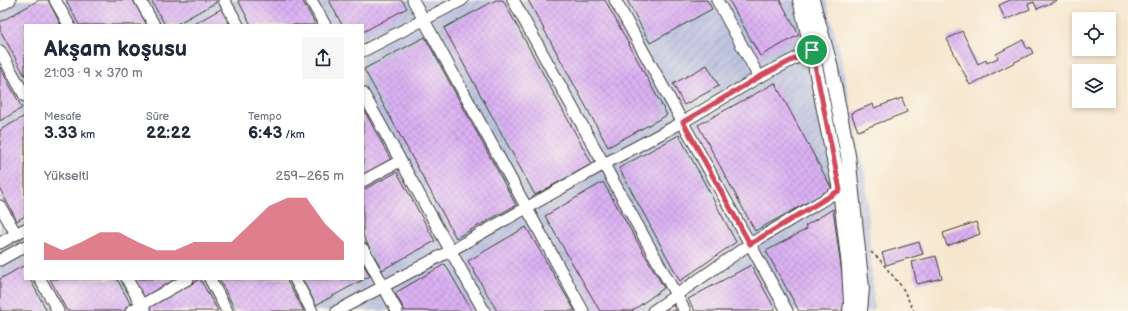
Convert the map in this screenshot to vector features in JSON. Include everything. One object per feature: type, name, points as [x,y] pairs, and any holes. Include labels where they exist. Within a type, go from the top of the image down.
[{"type":"main road","points":[[800,0],[812,50],[840,190],[849,266],[850,311]]},
{"type":"main road","points":[[812,0],[830,64],[848,155],[862,288],[860,311]]},
{"type":"street","points":[[0,6],[10,0]]},
{"type":"street","points":[[55,0],[68,24]]},
{"type":"street","points":[[140,0],[153,24]]},
{"type":"street","points":[[224,0],[237,24]]},
{"type":"street","points":[[311,0],[324,24]]},
{"type":"street","points":[[413,0],[583,311]]},
{"type":"street","points":[[364,50],[462,0]]},
{"type":"street","points":[[512,0],[685,311]]},
{"type":"street","points":[[615,0],[787,311]]},
{"type":"street","points":[[717,0],[759,77]]},
{"type":"street","points":[[337,311],[450,251],[526,207],[683,122],[759,77],[812,50]]},
{"type":"street","points":[[0,51],[24,94]]},
{"type":"street","points":[[364,95],[484,311]]},
{"type":"street","points":[[364,180],[400,161]]},
{"type":"street","points":[[652,311],[750,244],[840,190]]},
{"type":"street","points":[[0,206],[20,232],[0,243]]},
{"type":"street","points":[[0,260],[24,248]]},
{"type":"street","points":[[364,252],[397,311]]},
{"type":"street","points":[[41,280],[58,311]]},
{"type":"street","points":[[128,280],[143,308]]},
{"type":"street","points":[[131,311],[143,308],[186,280]]},
{"type":"street","points":[[211,280],[227,311]]},
{"type":"street","points":[[296,280],[312,311]]},
{"type":"path","points":[[857,239],[879,259],[902,287],[914,311]]},
{"type":"shaded area","points":[[0,0],[826,0],[839,48],[866,181],[874,305],[873,311],[0,311]]},
{"type":"building","points":[[39,0],[48,0],[60,24],[24,24],[24,74],[0,30],[0,22]]},
{"type":"building","points":[[66,0],[133,0],[146,24],[78,24]]},
{"type":"building","points":[[151,0],[216,0],[217,2],[177,24],[164,24]]},
{"type":"building","points":[[238,0],[302,0],[315,24],[250,24]]},
{"type":"building","points":[[329,0],[402,0],[407,8],[364,31],[364,24],[341,24]]},
{"type":"building","points":[[496,0],[503,0],[592,164],[535,195],[444,28]]},
{"type":"building","points":[[528,0],[605,0],[667,115],[608,147]]},
{"type":"building","points":[[627,0],[707,0],[712,9],[650,43]]},
{"type":"building","points":[[729,0],[780,0],[799,35],[760,56]]},
{"type":"building","points":[[1010,0],[1058,0],[1037,9],[1034,2],[1028,4],[1030,9],[1005,20],[999,5]]},
{"type":"building","points":[[221,9],[229,24],[194,24]]},
{"type":"building","points":[[962,31],[978,64],[986,60],[987,63],[998,58],[996,54],[1023,40],[1027,49],[1030,47],[1033,53],[970,85],[947,39]]},
{"type":"building","points":[[425,37],[516,205],[456,238],[364,69]]},
{"type":"building","points":[[707,65],[719,86],[684,105],[673,84]]},
{"type":"building","points":[[0,67],[22,108],[0,121]]},
{"type":"building","points":[[775,83],[832,189],[755,231],[698,125]]},
{"type":"building","points":[[902,98],[907,112],[858,131],[851,113],[873,104],[874,108]]},
{"type":"building","points":[[364,110],[393,164],[364,179]]},
{"type":"building","points":[[24,117],[24,217],[17,221],[0,189],[0,130]]},
{"type":"building","points":[[679,135],[736,242],[680,281],[619,168]]},
{"type":"building","points":[[397,172],[435,241],[382,270],[364,238],[364,189]]},
{"type":"building","points":[[603,182],[664,288],[632,311],[600,311],[545,216]]},
{"type":"building","points":[[833,209],[843,281],[844,307],[842,311],[799,311],[766,251],[807,229],[805,226]]},
{"type":"building","points":[[976,222],[980,234],[947,246],[943,233]]},
{"type":"building","points":[[526,227],[575,311],[497,311],[468,261]]},
{"type":"building","points":[[919,242],[923,254],[886,265],[882,253]]},
{"type":"building","points":[[936,256],[942,278],[917,284],[912,262]]},
{"type":"building","points":[[445,264],[472,311],[405,311],[395,293]]},
{"type":"building","points":[[751,265],[776,311],[695,311],[688,299]]},
{"type":"building","points":[[23,266],[24,280],[31,280],[47,311],[0,311],[0,279]]},
{"type":"building","points":[[364,266],[370,276],[364,279]]},
{"type":"building","points":[[51,280],[118,280],[132,307],[124,311],[67,311]]},
{"type":"building","points":[[134,280],[180,280],[144,300]]},
{"type":"building","points":[[201,280],[218,311],[150,311],[149,307]]},
{"type":"building","points":[[220,280],[287,280],[304,311],[236,311]]},
{"type":"building","points":[[303,280],[363,280],[316,305]]},
{"type":"building","points":[[673,305],[676,311],[664,311]]},
{"type":"route","points":[[812,50],[840,190],[750,244],[683,122],[759,77],[812,50]]}]
